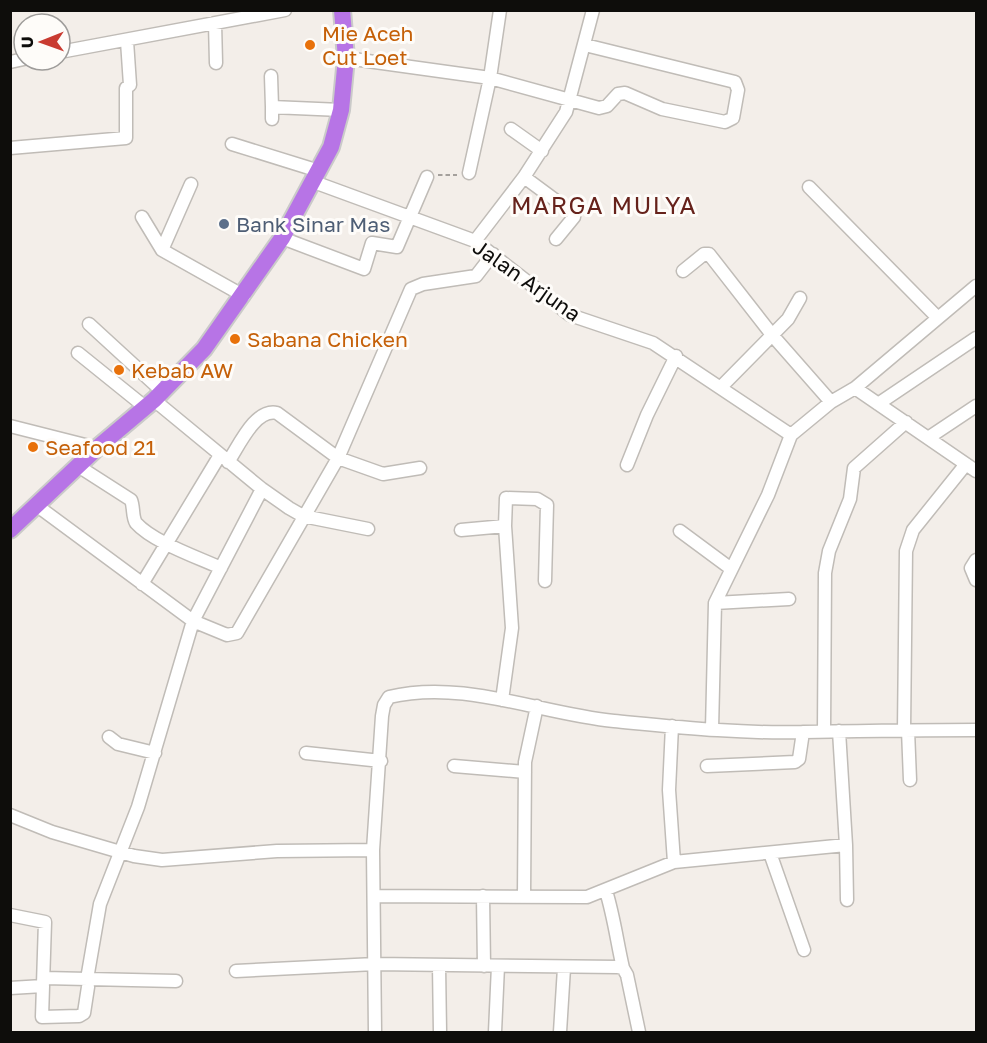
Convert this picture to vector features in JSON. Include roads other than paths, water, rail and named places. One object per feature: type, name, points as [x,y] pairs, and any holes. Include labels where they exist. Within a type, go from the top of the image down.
[{"type":"highway","points":[[10,530],[96,448],[154,400],[204,349],[244,296],[282,238],[317,177],[331,147],[341,110],[346,58],[342,10]]},
{"type":"street","points":[[72,50],[285,10]]},
{"type":"street","points":[[469,173],[490,78],[500,10]]},
{"type":"street","points":[[475,241],[524,177],[561,121],[571,100],[593,10]]},
{"type":"street","points":[[215,23],[216,63]]},
{"type":"street","points":[[10,148],[126,138],[126,88],[130,85],[127,41]]},
{"type":"street","points":[[346,58],[490,78],[603,107],[618,94],[625,93],[662,109],[725,122],[732,120],[738,90],[735,82],[585,45]]},
{"type":"street","points":[[271,76],[272,113],[341,110]]},
{"type":"street","points":[[511,129],[542,151]]},
{"type":"street","name":"Jalan Arjuna","points":[[232,144],[410,217],[475,241],[570,315],[638,337],[676,356],[791,435]]},
{"type":"street","points":[[282,238],[364,269],[372,243],[396,248],[427,177]]},
{"type":"street","points":[[524,177],[574,214],[556,239]]},
{"type":"street","points":[[162,250],[191,184]]},
{"type":"street","points":[[808,187],[938,318]]},
{"type":"street","points":[[142,217],[162,250],[244,296]]},
{"type":"street","points":[[36,505],[193,621],[227,635],[237,633],[338,458],[411,289],[423,284],[476,276],[493,254]]},
{"type":"street","points":[[683,271],[704,254],[709,254],[773,336],[831,402]]},
{"type":"street","points":[[712,729],[715,603],[730,568],[768,495],[791,435],[831,402],[855,388],[976,286]]},
{"type":"street","points":[[722,387],[788,319],[800,298]]},
{"type":"street","points":[[89,324],[154,400]]},
{"type":"street","points":[[878,404],[976,338]]},
{"type":"street","points":[[78,353],[154,400],[262,489],[303,516],[368,529]]},
{"type":"street","points":[[627,465],[646,415],[676,356]]},
{"type":"street","points":[[855,388],[976,471]]},
{"type":"street","points":[[928,438],[976,406]]},
{"type":"street","points":[[142,584],[166,543],[224,458],[261,415],[270,412],[277,413],[338,458],[383,474],[420,468]]},
{"type":"street","points":[[824,731],[825,573],[829,551],[850,499],[854,468],[906,422]]},
{"type":"street","points":[[10,426],[96,448]]},
{"type":"street","points":[[910,780],[906,730],[906,552],[913,530],[966,464]]},
{"type":"street","points":[[78,466],[131,500],[136,523],[166,543],[221,568]]},
{"type":"street","points":[[10,915],[45,922],[42,1017],[79,1016],[84,1013],[98,911],[155,753],[193,621],[262,489]]},
{"type":"street","points":[[502,700],[512,628],[505,526],[506,498],[537,499],[547,505],[545,581]]},
{"type":"street","points":[[461,530],[505,526]]},
{"type":"street","points":[[680,531],[730,568]]},
{"type":"street","points":[[976,560],[971,571],[976,580]]},
{"type":"street","points":[[715,603],[789,599]]},
{"type":"street","points":[[375,1032],[373,850],[381,761],[382,716],[384,705],[389,697],[442,693],[502,700],[605,720],[712,729],[803,732],[976,730]]},
{"type":"street","points":[[524,896],[525,772],[537,706]]},
{"type":"street","points":[[672,726],[669,790],[674,862]]},
{"type":"street","points":[[839,731],[847,900]]},
{"type":"street","points":[[707,766],[795,762],[800,759],[803,732]]},
{"type":"street","points":[[109,738],[118,744],[155,753]]},
{"type":"street","points":[[306,753],[352,756],[381,761]]},
{"type":"street","points":[[454,766],[525,772]]},
{"type":"street","points":[[10,815],[52,832],[119,851],[162,860],[278,851],[373,850]]},
{"type":"street","points":[[374,896],[587,897],[674,862],[846,845]]},
{"type":"street","points":[[770,853],[804,950]]},
{"type":"street","points":[[606,891],[639,1032]]},
{"type":"street","points":[[483,896],[484,966]]},
{"type":"street","points":[[236,971],[375,964],[623,968]]},
{"type":"street","points":[[439,965],[440,1032]]},
{"type":"street","points":[[495,1032],[498,966]]},
{"type":"street","points":[[561,1032],[564,968]]},
{"type":"street","points":[[10,988],[43,982],[176,981]]},
{"type":"place","name":"Mie Aceh Cut Loet","points":[[310,45]]},
{"type":"place","name":"Bank Sinar Mas","points":[[224,224]]},
{"type":"place","name":"Sabana Chicken","points":[[235,339]]},
{"type":"place","name":"Kebab AW","points":[[119,370]]},
{"type":"place","name":"Seafood 21","points":[[33,447]]},
{"type":"district","name":"MARGA MULYA","points":[[604,204]]}]
